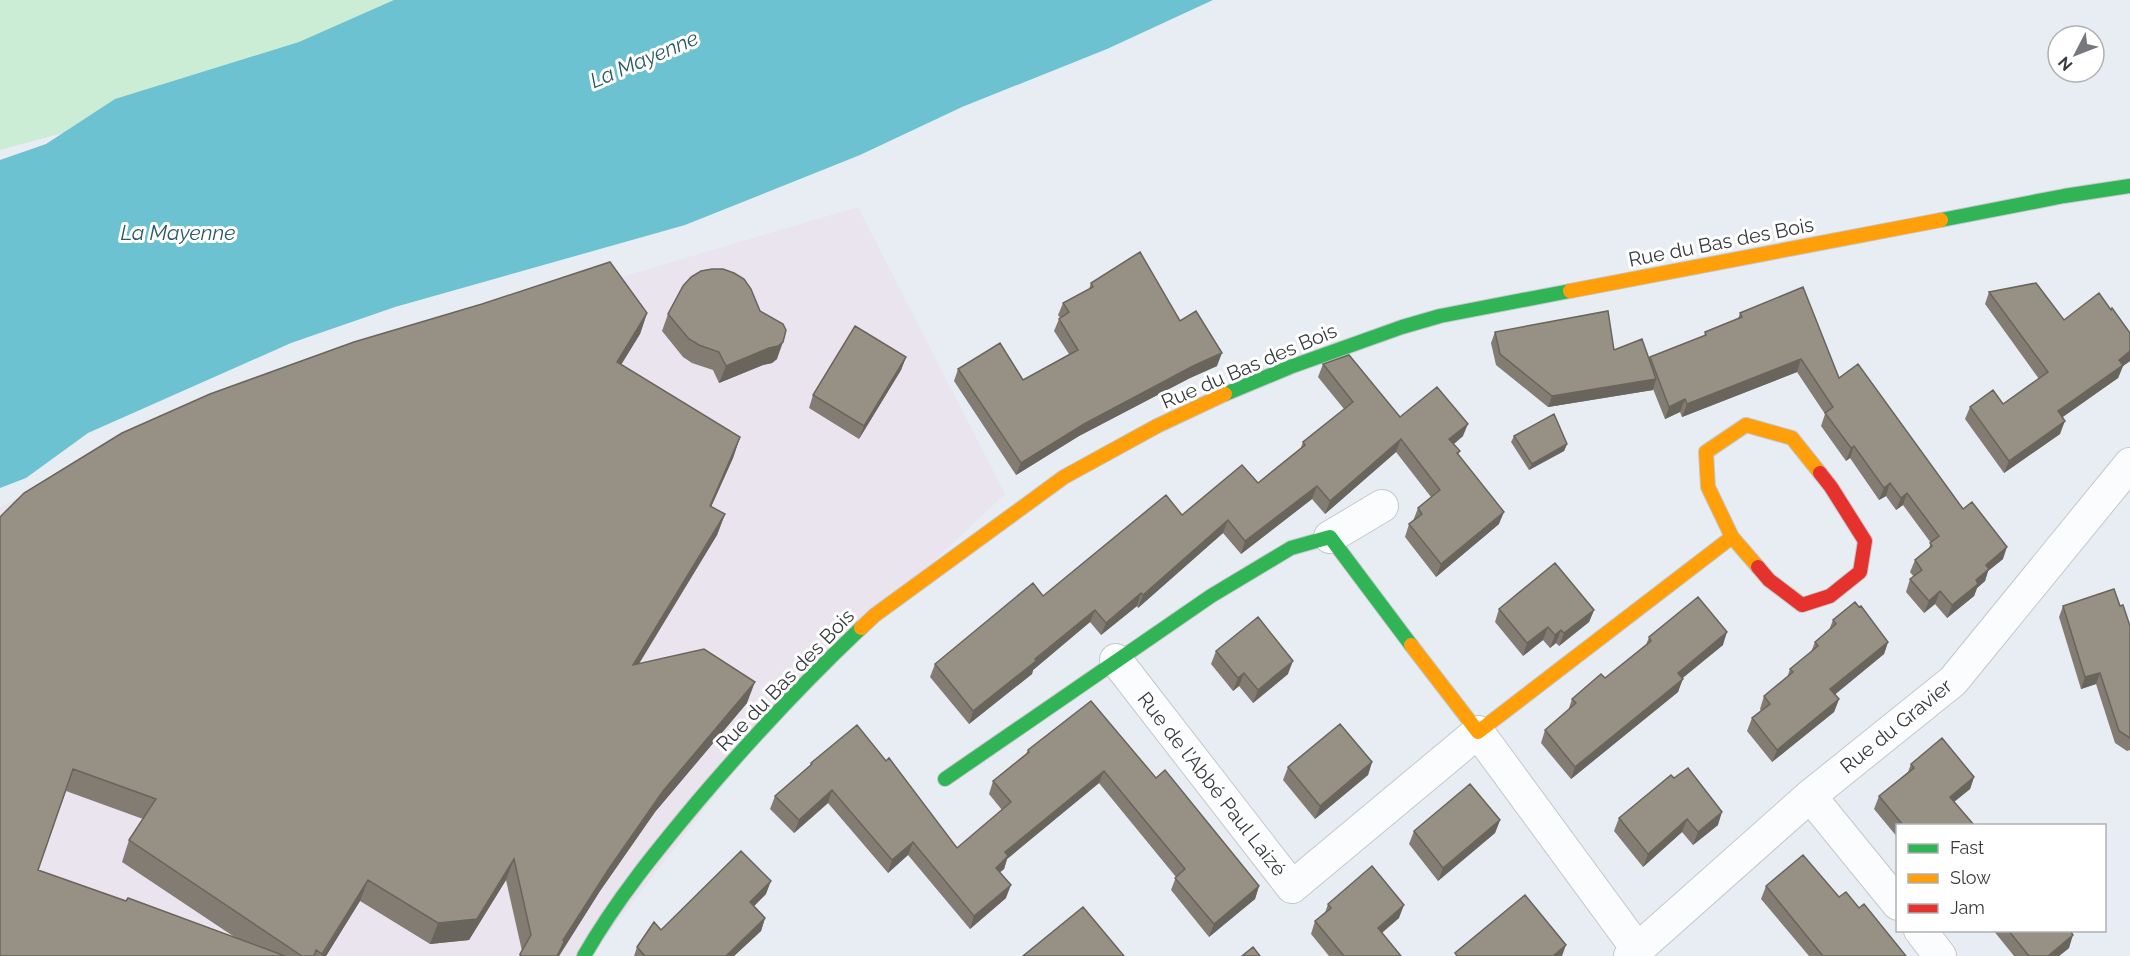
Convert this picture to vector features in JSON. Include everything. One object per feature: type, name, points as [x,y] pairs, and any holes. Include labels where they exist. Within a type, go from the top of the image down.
[{"type":"street","name":"Rue du Bas des Bois","points":[[584,956],[596,935],[655,852],[724,770],[811,675],[875,615],[1064,477],[1210,400],[1290,367],[1402,327],[1440,316],[2064,196],[2130,186]]},
{"type":"street","points":[[1746,425],[1792,438],[1831,487],[1865,541],[1860,572],[1830,596],[1802,605],[1769,580],[1732,537],[1708,487],[1706,452],[1746,425]]},
{"type":"street","name":"Rue du Gravier","points":[[1634,953],[1810,796],[1953,681],[2130,464]]},
{"type":"street","points":[[945,779],[1211,596],[1291,548],[1330,537],[1382,506]]},
{"type":"street","points":[[1330,537],[1478,732],[1634,953]]},
{"type":"street","name":"Rue de l'Abbé Paul Laizé","points":[[1116,660],[1292,887],[1478,732],[1732,537]]},
{"type":"street","points":[[1810,796],[1896,901]]},
{"type":"street","points":[[1922,932],[1940,956]]},
{"type":"shaded area","points":[[858,207],[1005,494],[794,693],[591,956],[0,956],[0,507],[208,399]]},
{"type":"green space","points":[[0,0],[525,0],[493,16],[0,150]]},
{"type":"water","name":"La Mayenne","points":[[394,0],[1213,0],[1107,49],[962,107],[860,155],[685,225],[395,307],[291,343],[88,433],[26,478],[0,488],[0,160],[46,144],[115,99],[299,42]]},
{"type":"building","points":[[1140,252],[1180,321],[1196,311],[1222,353],[1084,424],[1021,463],[958,369],[1000,343],[1023,380],[1078,350],[1059,319],[1069,312],[1063,303],[1093,287],[1091,283]]},
{"type":"building","points":[[610,262],[647,313],[617,362],[740,437],[710,506],[725,514],[633,665],[704,649],[755,682],[663,791],[563,940],[557,956],[521,956],[520,954],[531,935],[514,859],[477,919],[438,923],[368,880],[322,954],[316,950],[314,956],[302,956],[129,840],[156,799],[73,769],[38,870],[126,901],[128,898],[285,956],[0,956],[0,517],[24,493],[122,433],[210,394],[354,342],[482,304]]},
{"type":"building","points":[[723,269],[744,279],[760,311],[783,324],[786,330],[783,342],[726,366],[719,352],[689,339],[668,314],[683,286],[691,277],[701,271]]},
{"type":"building","points":[[2036,283],[2064,320],[2099,293],[2130,333],[2130,351],[2119,360],[2123,365],[2058,411],[2065,421],[2009,461],[1970,407],[1993,390],[2003,404],[2048,372],[1989,292]]},
{"type":"building","points":[[1803,287],[1839,378],[1858,364],[1963,509],[1972,502],[2007,547],[1986,565],[1989,569],[1976,580],[1978,584],[1952,605],[1940,591],[1929,601],[1910,579],[1922,570],[1915,560],[1932,546],[1930,543],[1939,536],[1907,493],[1901,498],[1890,483],[1884,488],[1854,446],[1851,448],[1825,413],[1833,407],[1801,359],[1687,404],[1685,399],[1669,407],[1650,357],[1706,335],[1705,332],[1742,317],[1740,313]]},
{"type":"building","points":[[1608,311],[1614,350],[1642,339],[1656,379],[1552,396],[1500,354],[1495,332]]},
{"type":"building","points":[[855,326],[906,357],[864,426],[813,395]]},
{"type":"building","points":[[1349,355],[1400,417],[1437,387],[1468,424],[1449,439],[1460,451],[1457,453],[1504,512],[1441,564],[1409,524],[1422,514],[1418,508],[1440,490],[1401,439],[1330,501],[1317,486],[1245,541],[1228,520],[1143,595],[1141,593],[1106,623],[1095,610],[973,711],[935,664],[1033,583],[1043,596],[1166,495],[1182,515],[1242,465],[1258,483],[1305,445],[1303,442],[1353,402],[1323,364]]},
{"type":"building","points":[[1554,414],[1567,444],[1532,464],[1514,436]]},
{"type":"building","points":[[1555,563],[1594,610],[1564,633],[1561,630],[1555,635],[1548,627],[1527,643],[1499,609]]},
{"type":"building","points":[[2114,589],[2120,606],[2123,605],[2130,626],[2130,738],[2119,731],[2100,673],[2085,677],[2063,606]]},
{"type":"building","points":[[1698,597],[1727,632],[1678,673],[1683,679],[1575,767],[1545,730],[1576,703],[1572,699],[1601,674],[1605,678],[1651,641],[1649,637]]},
{"type":"building","points":[[1855,602],[1859,607],[1861,606],[1888,642],[1830,689],[1839,699],[1777,750],[1752,718],[1770,704],[1764,696],[1793,672],[1790,669],[1818,646],[1815,642],[1836,624],[1833,620]]},
{"type":"building","points":[[1258,617],[1293,661],[1258,690],[1244,673],[1238,678],[1216,651]]},
{"type":"building","points":[[1091,701],[1156,778],[1165,770],[1259,886],[1214,924],[1175,878],[1185,869],[1104,771],[1005,852],[1008,856],[996,868],[1011,885],[974,916],[913,842],[892,860],[832,790],[799,820],[775,796],[857,725],[886,761],[889,758],[957,848],[1011,802],[993,781],[1029,752],[1028,750]]},
{"type":"building","points":[[1340,724],[1372,762],[1320,806],[1288,767]]},
{"type":"building","points":[[1942,738],[1974,777],[1950,797],[1973,824],[1902,824],[1879,796],[1914,768],[1911,764]]},
{"type":"building","points":[[1688,768],[1722,812],[1698,832],[1687,819],[1648,854],[1619,818],[1671,775],[1674,778]]},
{"type":"building","points":[[1470,784],[1500,820],[1443,868],[1414,831]]},
{"type":"building","points":[[741,851],[771,881],[750,902],[765,918],[726,956],[645,956],[637,947],[654,922],[661,930]]},
{"type":"building","points":[[1803,855],[1839,897],[1846,892],[1859,908],[1864,904],[1906,956],[1823,956],[1766,886]]},
{"type":"building","points":[[1372,866],[1404,905],[1378,928],[1401,956],[1344,956],[1315,921],[1331,908],[1328,904]]},
{"type":"building","points":[[1525,895],[1566,945],[1553,956],[1457,956],[1455,953]]},
{"type":"building","points":[[1083,907],[1124,956],[1023,956]]},
{"type":"building","points":[[2010,932],[2071,932],[2073,935],[2048,956],[2029,956]]},
{"type":"building","points":[[1253,947],[1260,956],[1242,956]]},
{"type":"traffic: fast","points":[[1941,220],[2064,196],[2130,186]]},
{"type":"traffic: fast","points":[[1225,394],[1290,367],[1402,327],[1440,316],[1570,291]]},
{"type":"traffic: fast","points":[[945,779],[1211,596],[1291,548],[1330,537],[1411,645]]},
{"type":"traffic: fast","points":[[584,956],[623,895],[698,801],[777,713],[861,628]]},
{"type":"traffic: slow","points":[[1570,291],[1941,220]]},
{"type":"traffic: slow","points":[[861,628],[875,615],[1064,477],[1157,426],[1225,394]]},
{"type":"traffic: slow","points":[[1732,537],[1708,487],[1706,452],[1746,425],[1792,438],[1820,473]]},
{"type":"traffic: slow","points":[[1411,645],[1478,732],[1732,537],[1758,567]]},
{"type":"traffic: jam","points":[[1758,567],[1769,580],[1802,605],[1830,596],[1860,572],[1865,541],[1820,473]]}]
